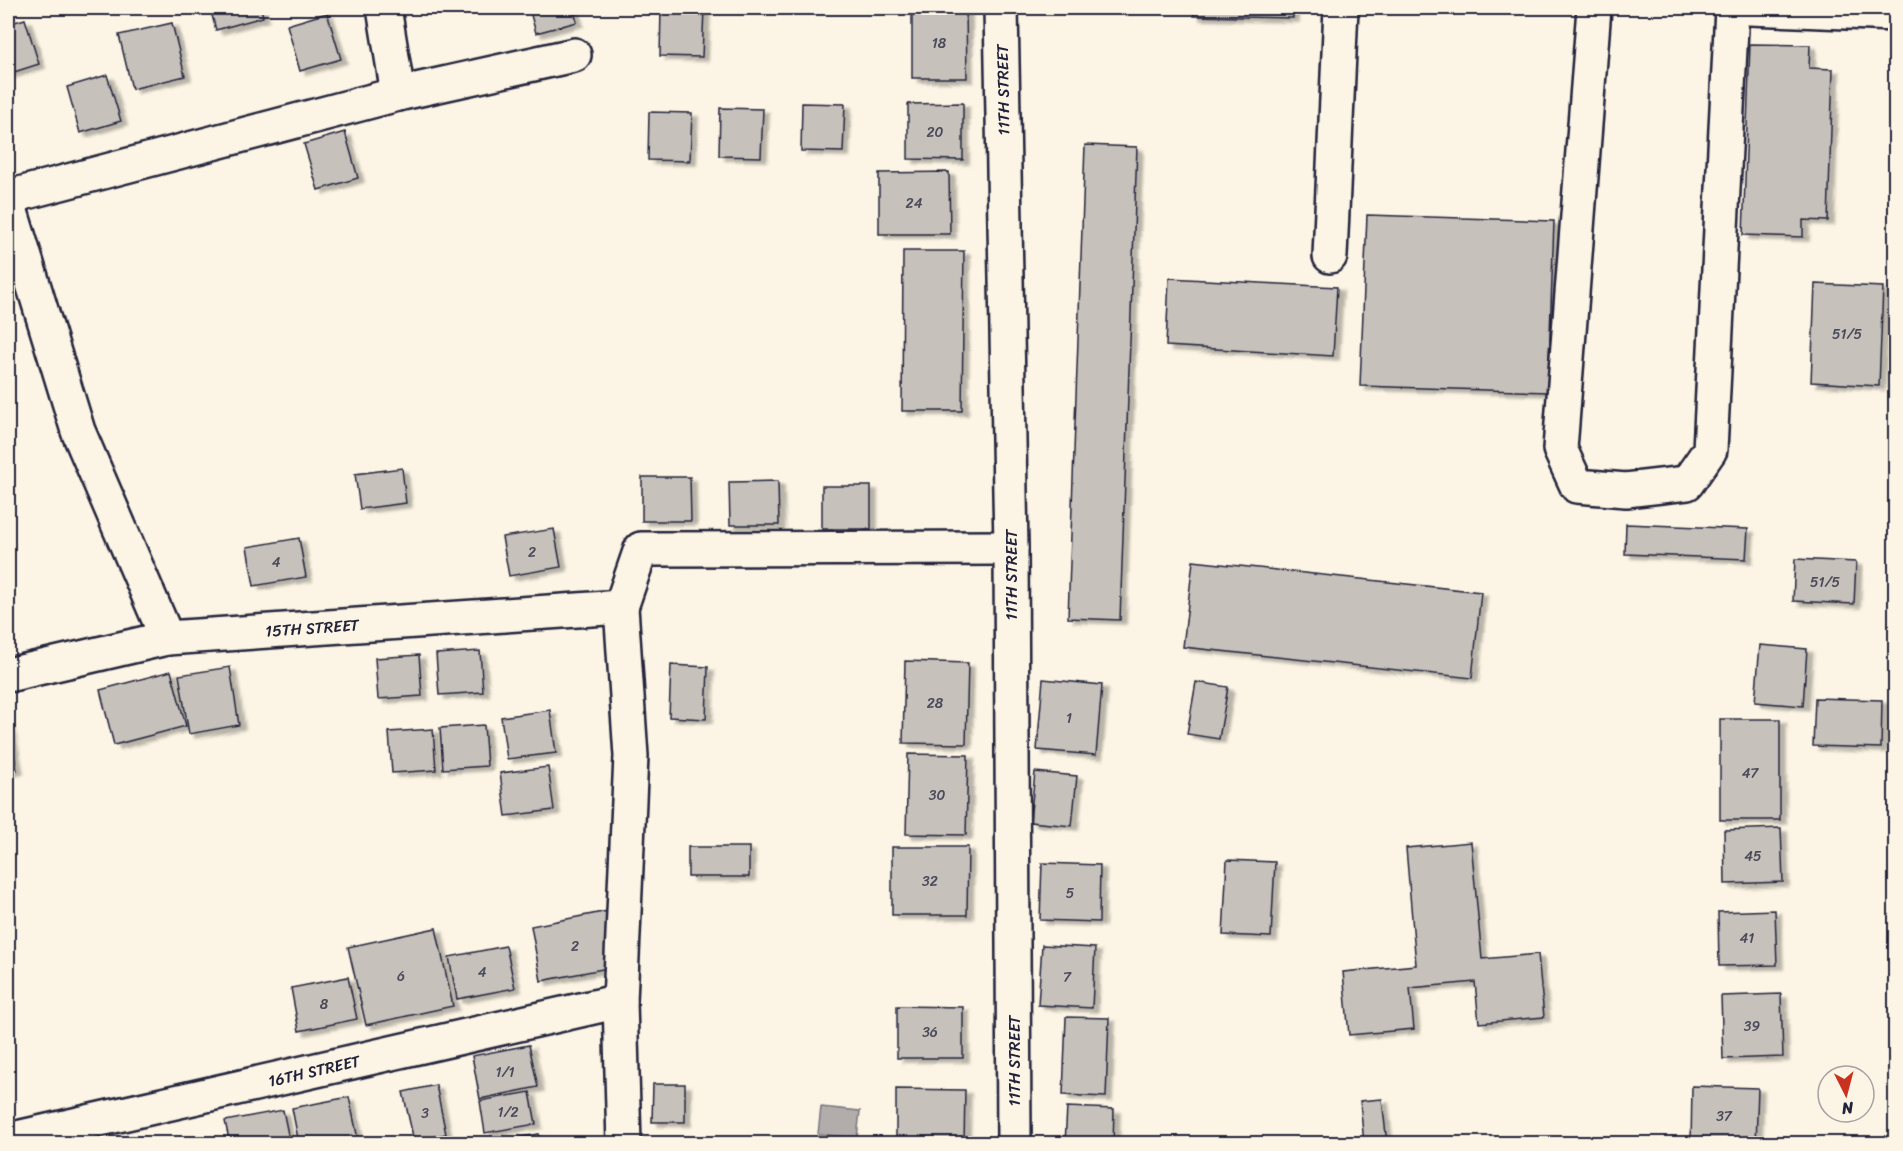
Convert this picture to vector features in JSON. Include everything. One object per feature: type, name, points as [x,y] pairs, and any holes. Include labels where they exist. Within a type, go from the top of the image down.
[{"type":"street","points":[[384,8],[398,94]]},
{"type":"street","name":"11TH STREET","points":[[1001,8],[1011,548],[1014,1143]]},
{"type":"street","points":[[1330,256],[1341,8]]},
{"type":"street","points":[[1594,8],[1560,448],[1577,486],[1626,490],[1687,483],[1710,450],[1732,8]]},
{"type":"street","points":[[1749,8],[1896,14]]},
{"type":"street","points":[[8,196],[398,94],[574,54]]},
{"type":"street","points":[[8,202],[78,430],[167,638]]},
{"type":"street","points":[[624,1143],[620,1001],[631,756],[621,606],[641,549],[1011,548]]},
{"type":"street","name":"15TH STREET","points":[[8,675],[167,638],[621,606]]},
{"type":"street","name":"16TH STREET","points":[[8,1140],[620,1001]]},
{"type":"shaded area","points":[[821,1107],[860,1111],[857,1138],[818,1134]]},
{"type":"building","points":[[210,8],[261,8],[263,17],[216,30]]},
{"type":"building","points":[[529,8],[573,8],[577,22],[536,33]]},
{"type":"building","points":[[661,8],[704,9],[702,57],[660,56]]},
{"type":"building","points":[[912,8],[966,8],[967,78],[912,78]]},
{"type":"building","points":[[1194,8],[1293,8],[1293,18],[1194,16]]},
{"type":"building","points":[[327,13],[341,59],[300,71],[287,25]]},
{"type":"building","points":[[25,19],[39,64],[8,74],[8,24]]},
{"type":"building","points":[[172,23],[185,76],[132,89],[119,35]]},
{"type":"building","points":[[1750,44],[1810,45],[1809,68],[1833,69],[1828,221],[1803,220],[1803,237],[1743,235]]},
{"type":"building","points":[[107,75],[121,121],[80,133],[67,87]]},
{"type":"building","points":[[802,103],[845,104],[843,152],[801,151]]},
{"type":"building","points":[[963,103],[963,160],[908,159],[908,104]]},
{"type":"building","points":[[720,108],[763,109],[761,157],[719,156]]},
{"type":"building","points":[[649,112],[692,113],[690,161],[648,160]]},
{"type":"building","points":[[345,132],[358,178],[318,190],[304,144]]},
{"type":"building","points":[[1085,145],[1137,147],[1120,620],[1068,618]]},
{"type":"building","points":[[949,172],[950,234],[879,234],[879,173]]},
{"type":"building","points":[[1367,215],[1554,221],[1548,392],[1360,386]]},
{"type":"building","points":[[903,251],[964,251],[962,411],[902,411]]},
{"type":"building","points":[[1169,278],[1337,287],[1333,356],[1166,346]]},
{"type":"building","points":[[1815,284],[1883,287],[1879,386],[1811,382]]},
{"type":"building","points":[[402,468],[406,503],[360,509],[355,474]]},
{"type":"building","points":[[642,477],[690,477],[691,521],[642,521]]},
{"type":"building","points":[[778,481],[779,525],[730,525],[729,482]]},
{"type":"building","points":[[822,486],[871,486],[871,529],[822,529]]},
{"type":"building","points":[[1626,524],[1748,529],[1746,559],[1625,554]]},
{"type":"building","points":[[554,529],[561,567],[509,576],[502,537]]},
{"type":"building","points":[[299,538],[306,577],[254,586],[247,547]]},
{"type":"building","points":[[1795,559],[1856,562],[1854,604],[1793,601]]},
{"type":"building","points":[[1193,561],[1481,592],[1472,678],[1183,647]]},
{"type":"building","points":[[1760,645],[1807,649],[1803,706],[1755,702]]},
{"type":"building","points":[[480,651],[483,692],[439,695],[436,654]]},
{"type":"building","points":[[419,655],[422,696],[378,699],[375,658]]},
{"type":"building","points":[[905,661],[968,663],[966,744],[903,743]]},
{"type":"building","points":[[671,665],[708,667],[706,719],[669,717]]},
{"type":"building","points":[[230,667],[239,725],[189,734],[179,675]]},
{"type":"building","points":[[171,671],[186,726],[114,745],[100,690]]},
{"type":"building","points":[[1043,679],[1102,685],[1096,755],[1037,750]]},
{"type":"building","points":[[1196,682],[1228,687],[1219,739],[1187,734]]},
{"type":"building","points":[[1815,698],[1882,700],[1881,748],[1813,746]]},
{"type":"building","points":[[550,710],[556,753],[507,759],[501,717]]},
{"type":"building","points":[[1720,719],[1780,719],[1780,820],[1720,820]]},
{"type":"building","points":[[8,723],[17,770],[8,772]]},
{"type":"building","points":[[484,725],[487,766],[443,769],[440,728]]},
{"type":"building","points":[[433,729],[436,770],[392,773],[389,732]]},
{"type":"building","points":[[908,754],[968,755],[966,835],[906,834]]},
{"type":"building","points":[[548,767],[554,810],[506,816],[500,773]]},
{"type":"building","points":[[1035,772],[1077,776],[1072,826],[1030,822]]},
{"type":"building","points":[[1781,828],[1783,882],[1725,884],[1724,830]]},
{"type":"building","points":[[1471,842],[1482,959],[1538,954],[1544,1017],[1479,1023],[1475,982],[1410,988],[1414,1029],[1349,1035],[1343,972],[1416,965],[1406,848]]},
{"type":"building","points":[[688,847],[749,847],[749,877],[688,877]]},
{"type":"building","points":[[892,847],[968,847],[967,915],[892,915]]},
{"type":"building","points":[[1227,860],[1275,862],[1271,937],[1223,935]]},
{"type":"building","points":[[1042,863],[1100,865],[1099,922],[1040,920]]},
{"type":"building","points":[[1775,910],[1777,965],[1719,966],[1718,912]]},
{"type":"building","points":[[608,911],[618,966],[541,981],[531,926]]},
{"type":"building","points":[[436,928],[453,1006],[366,1025],[348,947]]},
{"type":"building","points":[[1042,945],[1095,948],[1092,1008],[1038,1005]]},
{"type":"building","points":[[506,946],[515,988],[457,999],[449,957]]},
{"type":"building","points":[[348,977],[357,1019],[299,1031],[291,988]]},
{"type":"building","points":[[1781,994],[1783,1057],[1723,1059],[1721,996]]},
{"type":"building","points":[[897,1006],[963,1007],[963,1058],[897,1058]]},
{"type":"building","points":[[1066,1017],[1109,1018],[1106,1097],[1063,1095]]},
{"type":"building","points":[[529,1045],[538,1087],[480,1099],[472,1056]]},
{"type":"building","points":[[653,1084],[685,1084],[685,1122],[652,1122]]},
{"type":"building","points":[[436,1085],[446,1134],[414,1141],[403,1092]]},
{"type":"building","points":[[1692,1086],[1758,1088],[1756,1144],[1691,1144]]},
{"type":"building","points":[[896,1089],[965,1090],[964,1144],[896,1144]]},
{"type":"building","points":[[530,1092],[536,1124],[485,1133],[480,1101]]},
{"type":"building","points":[[349,1097],[358,1139],[335,1144],[299,1144],[292,1108]]},
{"type":"building","points":[[1382,1099],[1387,1144],[1364,1144],[1360,1101]]},
{"type":"building","points":[[1067,1107],[1114,1109],[1113,1144],[1065,1144]]},
{"type":"building","points":[[283,1110],[290,1144],[230,1144],[225,1121]]},
{"type":"building","points":[[539,1134],[540,1144],[489,1144],[489,1143]]},
{"type":"building","points":[[206,1138],[207,1144],[181,1144]]}]
